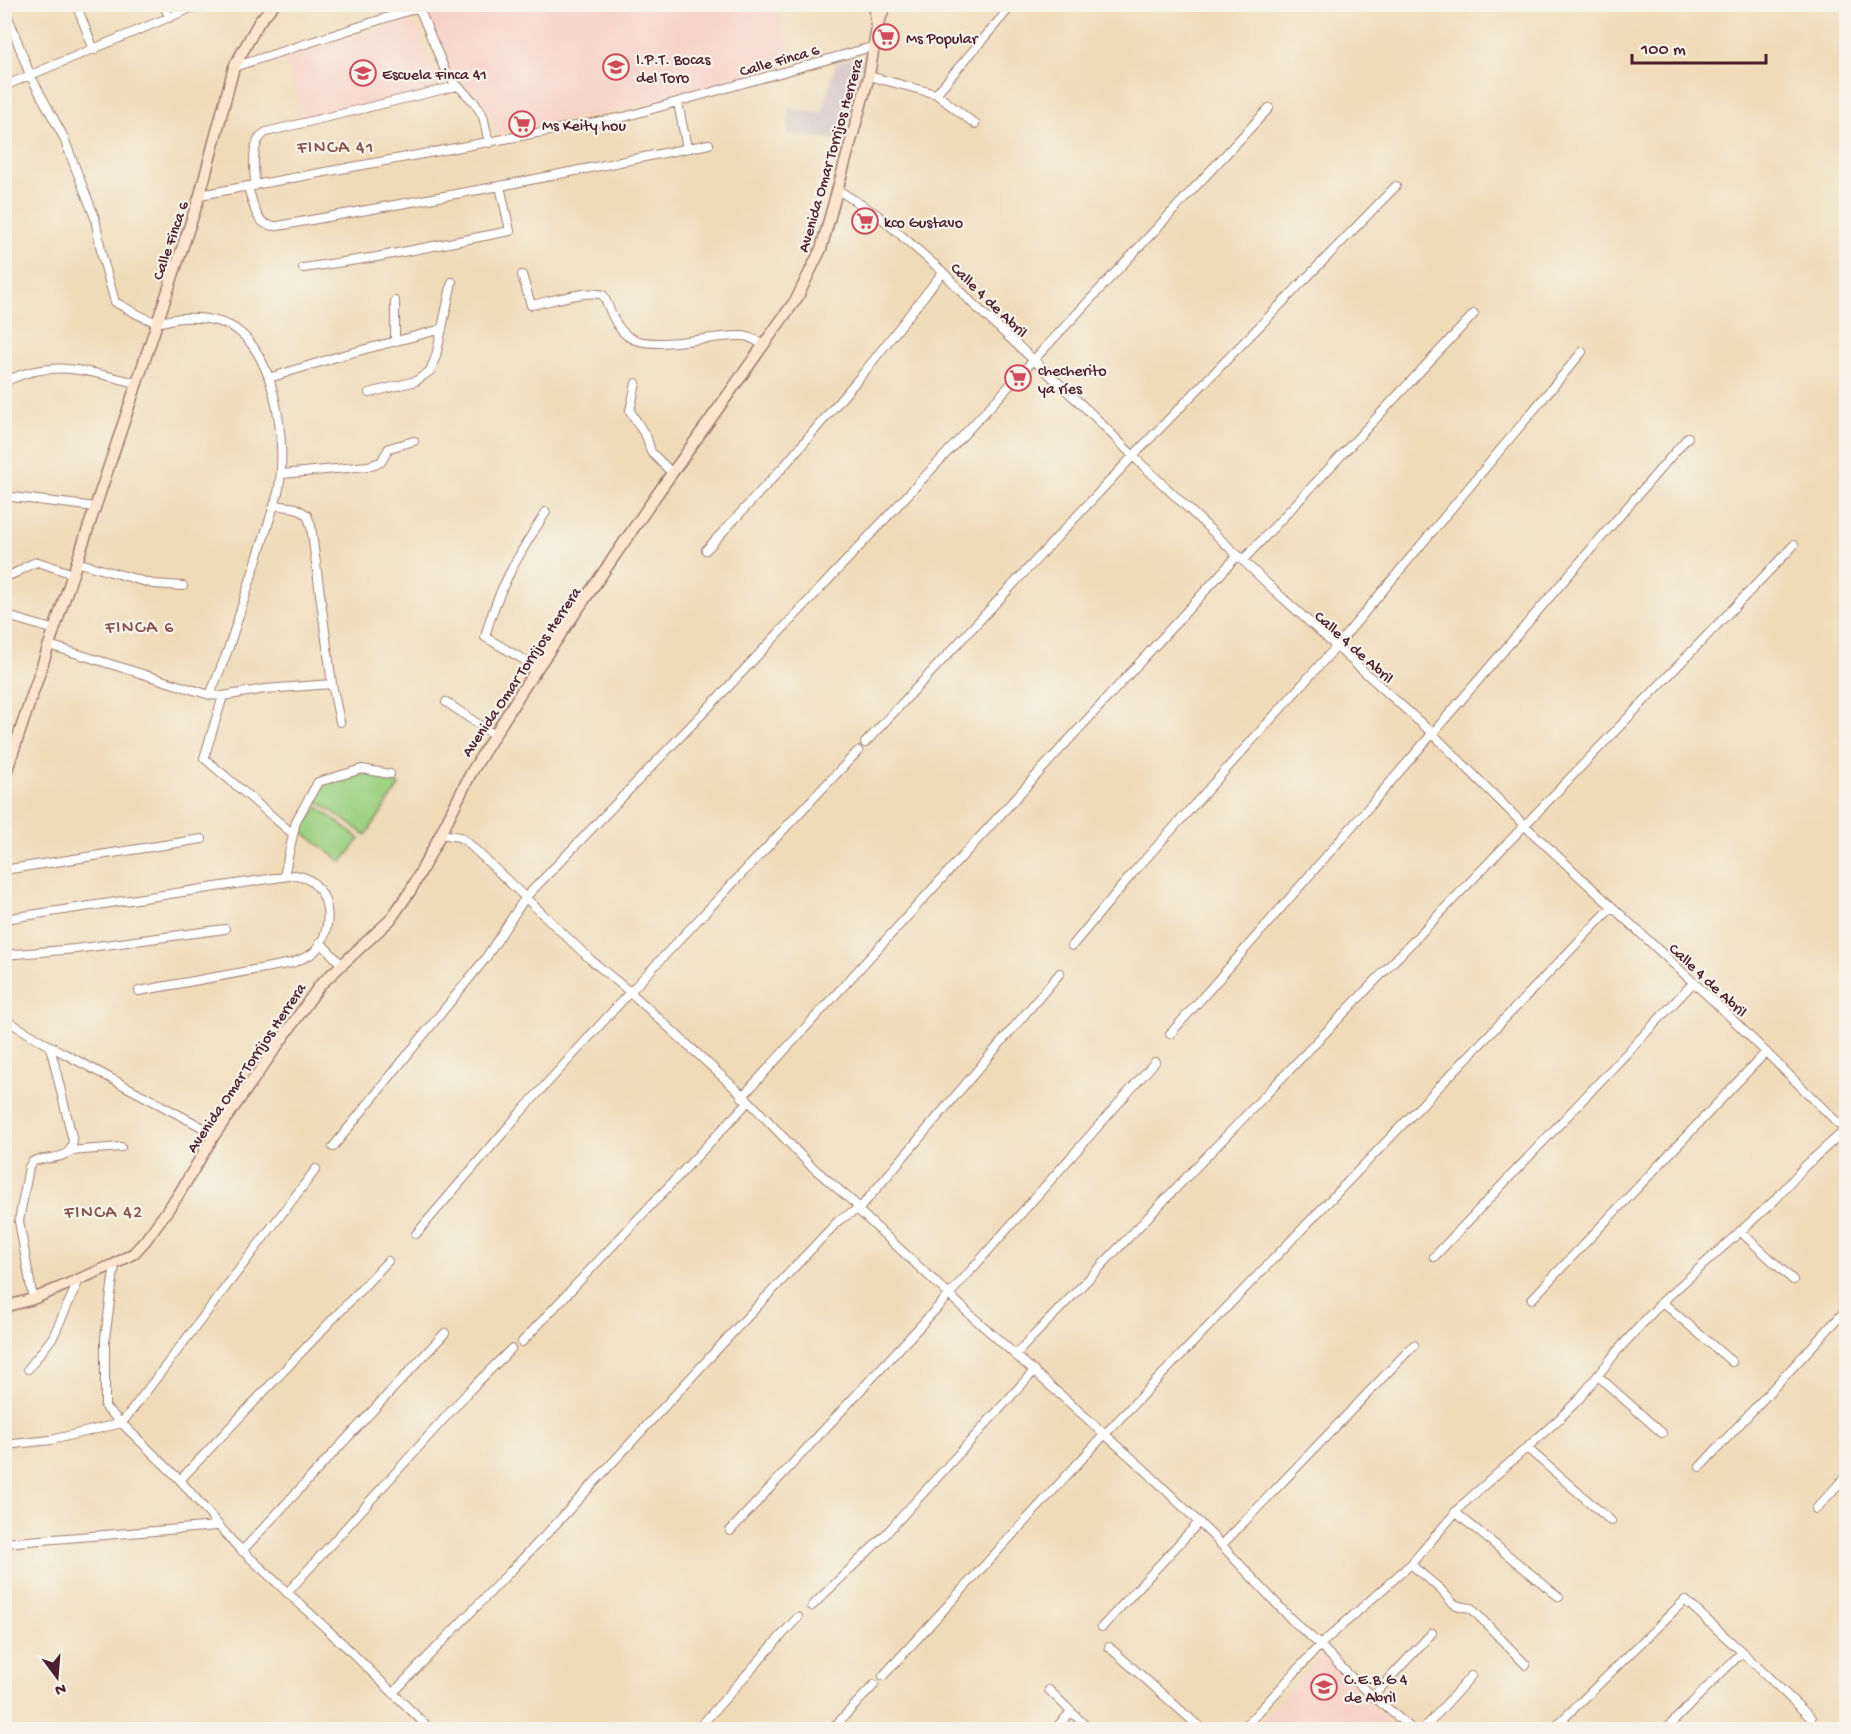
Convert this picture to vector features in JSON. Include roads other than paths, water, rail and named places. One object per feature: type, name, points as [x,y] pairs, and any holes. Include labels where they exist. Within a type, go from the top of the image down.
[{"type":"street","points":[[76,4],[94,50]]},
{"type":"street","points":[[164,4],[169,18]]},
{"type":"street","points":[[4,86],[201,4]]},
{"type":"street","points":[[200,195],[234,67],[259,22],[274,4]]},
{"type":"street","points":[[234,67],[429,4]]},
{"type":"street","name":"Avenida Omar Torrijos Herrera","points":[[4,1307],[33,1299],[79,1280],[134,1253],[177,1197],[215,1134],[320,985],[390,920],[411,890],[471,773],[538,668],[672,473],[797,298],[811,273],[821,249],[869,76],[877,27],[874,4]]},
{"type":"street","points":[[877,27],[886,4]]},
{"type":"street","points":[[936,94],[1013,4]]},
{"type":"street","points":[[4,6],[30,75],[63,136],[95,218],[102,256],[115,302],[158,323],[175,319],[207,319],[223,322],[241,333],[266,366],[279,430],[282,474],[275,505],[228,650],[210,695]]},
{"type":"street","points":[[419,8],[447,75],[474,102],[483,116],[489,143]]},
{"type":"street","name":"Calle Finca 6","points":[[4,779],[7,761],[55,630],[200,195],[624,117],[678,104],[874,46]]},
{"type":"street","points":[[869,76],[936,94],[975,124]]},
{"type":"street","points":[[457,86],[260,135],[255,146],[252,187],[258,217],[266,225],[272,226],[500,186],[709,144]]},
{"type":"street","points":[[678,104],[687,148]]},
{"type":"street","points":[[333,1147],[485,959],[525,898],[739,675],[1269,108]]},
{"type":"street","points":[[303,268],[377,257],[510,231],[500,186]]},
{"type":"street","points":[[865,743],[1133,456],[1396,186]]},
{"type":"street","name":"Calle 4 de Abril","points":[[838,190],[879,216],[943,272],[973,304],[1094,416],[1335,648],[1432,733],[1523,824],[1694,982],[1846,1130]]},
{"type":"street","points":[[706,550],[836,406],[943,272]]},
{"type":"street","points":[[522,276],[531,305],[582,295],[598,293],[603,295],[617,325],[627,337],[637,342],[674,342],[745,336],[764,345]]},
{"type":"street","points":[[369,393],[416,381],[430,371],[436,356],[452,282]]},
{"type":"street","points":[[395,301],[395,342]]},
{"type":"street","points":[[522,1341],[1241,557],[1474,314]]},
{"type":"street","points":[[269,378],[343,355],[442,329]]},
{"type":"street","points":[[1071,946],[1132,874],[1335,648],[1582,352]]},
{"type":"street","points":[[11,379],[41,368],[62,368],[136,382]]},
{"type":"street","points":[[636,383],[630,411],[647,438],[651,452],[672,473]]},
{"type":"street","points":[[1170,1034],[1279,912],[1688,437]]},
{"type":"street","points":[[282,474],[381,462],[389,448],[414,441]]},
{"type":"street","points":[[4,496],[96,507]]},
{"type":"street","points":[[275,505],[296,508],[307,514],[311,526],[332,684],[340,722]]},
{"type":"street","points":[[538,668],[485,637],[490,618],[513,563],[546,512]]},
{"type":"street","points":[[1015,1355],[1794,544]]},
{"type":"street","points":[[4,576],[11,576],[38,562],[73,574]]},
{"type":"street","points":[[76,562],[153,584],[183,586]]},
{"type":"street","points":[[4,615],[55,630]]},
{"type":"street","points":[[49,645],[210,695],[223,696],[332,684]]},
{"type":"street","points":[[223,696],[204,758],[293,834]]},
{"type":"street","points":[[446,702],[495,735]]},
{"type":"street","points":[[416,1234],[520,1113],[630,992],[858,751]]},
{"type":"street","points":[[284,876],[296,821],[318,782],[362,769],[390,774]]},
{"type":"street","points":[[441,834],[459,837],[467,842],[591,960],[630,992],[746,1099],[809,1164],[860,1208],[858,1209],[949,1294],[1199,1522],[1292,1620],[1354,1680],[1413,1730]]},
{"type":"street","points":[[4,870],[202,839]]},
{"type":"street","points":[[4,919],[284,876],[304,876],[319,888],[324,896],[328,917],[320,942],[313,952],[292,963],[139,991]]},
{"type":"street","points":[[883,1676],[1104,1435],[1612,907]]},
{"type":"street","points":[[4,955],[75,949],[225,929]]},
{"type":"street","points":[[320,942],[341,964]]},
{"type":"street","points":[[393,1693],[554,1526],[839,1220],[860,1208],[1060,973]]},
{"type":"street","points":[[1434,1257],[1694,982]]},
{"type":"street","points":[[4,1019],[215,1134]]},
{"type":"street","points":[[50,1046],[73,1141],[70,1151]]},
{"type":"street","points":[[1532,1299],[1766,1052]]},
{"type":"street","points":[[730,1531],[949,1294],[1155,1062]]},
{"type":"street","points":[[1242,1730],[1320,1645],[1411,1564],[1455,1512],[1579,1399],[1618,1350],[1662,1302],[1775,1200],[1805,1166],[1846,1130]]},
{"type":"street","points":[[33,1299],[19,1221],[29,1167],[36,1160],[59,1157],[70,1151],[122,1147]]},
{"type":"street","points":[[4,1445],[51,1440],[122,1424],[316,1169]]},
{"type":"street","points":[[1740,1231],[1793,1280]]},
{"type":"street","points":[[180,1480],[388,1261]]},
{"type":"street","points":[[115,1264],[105,1338],[105,1407],[180,1480],[217,1526],[242,1551],[431,1730]]},
{"type":"street","points":[[28,1369],[53,1336],[79,1280]]},
{"type":"street","points":[[1662,1302],[1731,1362]]},
{"type":"street","points":[[1700,1467],[1846,1310]]},
{"type":"street","points":[[242,1551],[445,1333]]},
{"type":"street","points":[[1222,1545],[1414,1345]]},
{"type":"street","points":[[287,1593],[470,1390],[511,1349]]},
{"type":"street","points":[[812,1606],[884,1536],[1034,1371]]},
{"type":"street","points":[[1598,1376],[1662,1433]]},
{"type":"street","points":[[1527,1448],[1611,1521]]},
{"type":"street","points":[[1816,1509],[1846,1476]]},
{"type":"street","points":[[1455,1512],[1559,1598]]},
{"type":"street","points":[[1102,1627],[1199,1522]]},
{"type":"street","points":[[4,1543],[217,1526]]},
{"type":"street","points":[[1411,1564],[1441,1590],[1446,1599],[1458,1607],[1471,1608],[1526,1665]]},
{"type":"street","points":[[1552,1730],[1685,1600],[1811,1718],[1809,1730]]},
{"type":"street","points":[[697,1730],[798,1617]]},
{"type":"street","points":[[1373,1696],[1432,1633]]},
{"type":"street","points":[[1109,1647],[1203,1730]]},
{"type":"street","points":[[1665,1730],[1742,1652]]},
{"type":"street","points":[[1423,1730],[1471,1676]]},
{"type":"street","points":[[831,1730],[874,1685]]},
{"type":"street","points":[[1049,1690],[1090,1730]]},
{"type":"street","points":[[1054,1730],[1071,1712]]},
{"type":"place","name":"Ms Popular","points":[[886,37]]},
{"type":"place","name":"I.P.T. Bocas del Toro","points":[[616,67]]},
{"type":"place","name":"Escuela Finca 41","points":[[363,73]]},
{"type":"place","name":"Ms Keity hou","points":[[522,124]]},
{"type":"place","name":"kco Gustavo","points":[[865,221]]},
{"type":"place","name":"checherito ya ríes","points":[[1018,378]]},
{"type":"place","name":"C.E.B.G 4 de Abril","points":[[1324,1687]]},
{"type":"district","name":"FINCA 41","points":[[336,146]]},
{"type":"district","name":"FINCA 6","points":[[140,626]]},
{"type":"district","name":"FINCA 42","points":[[104,1211]]}]
